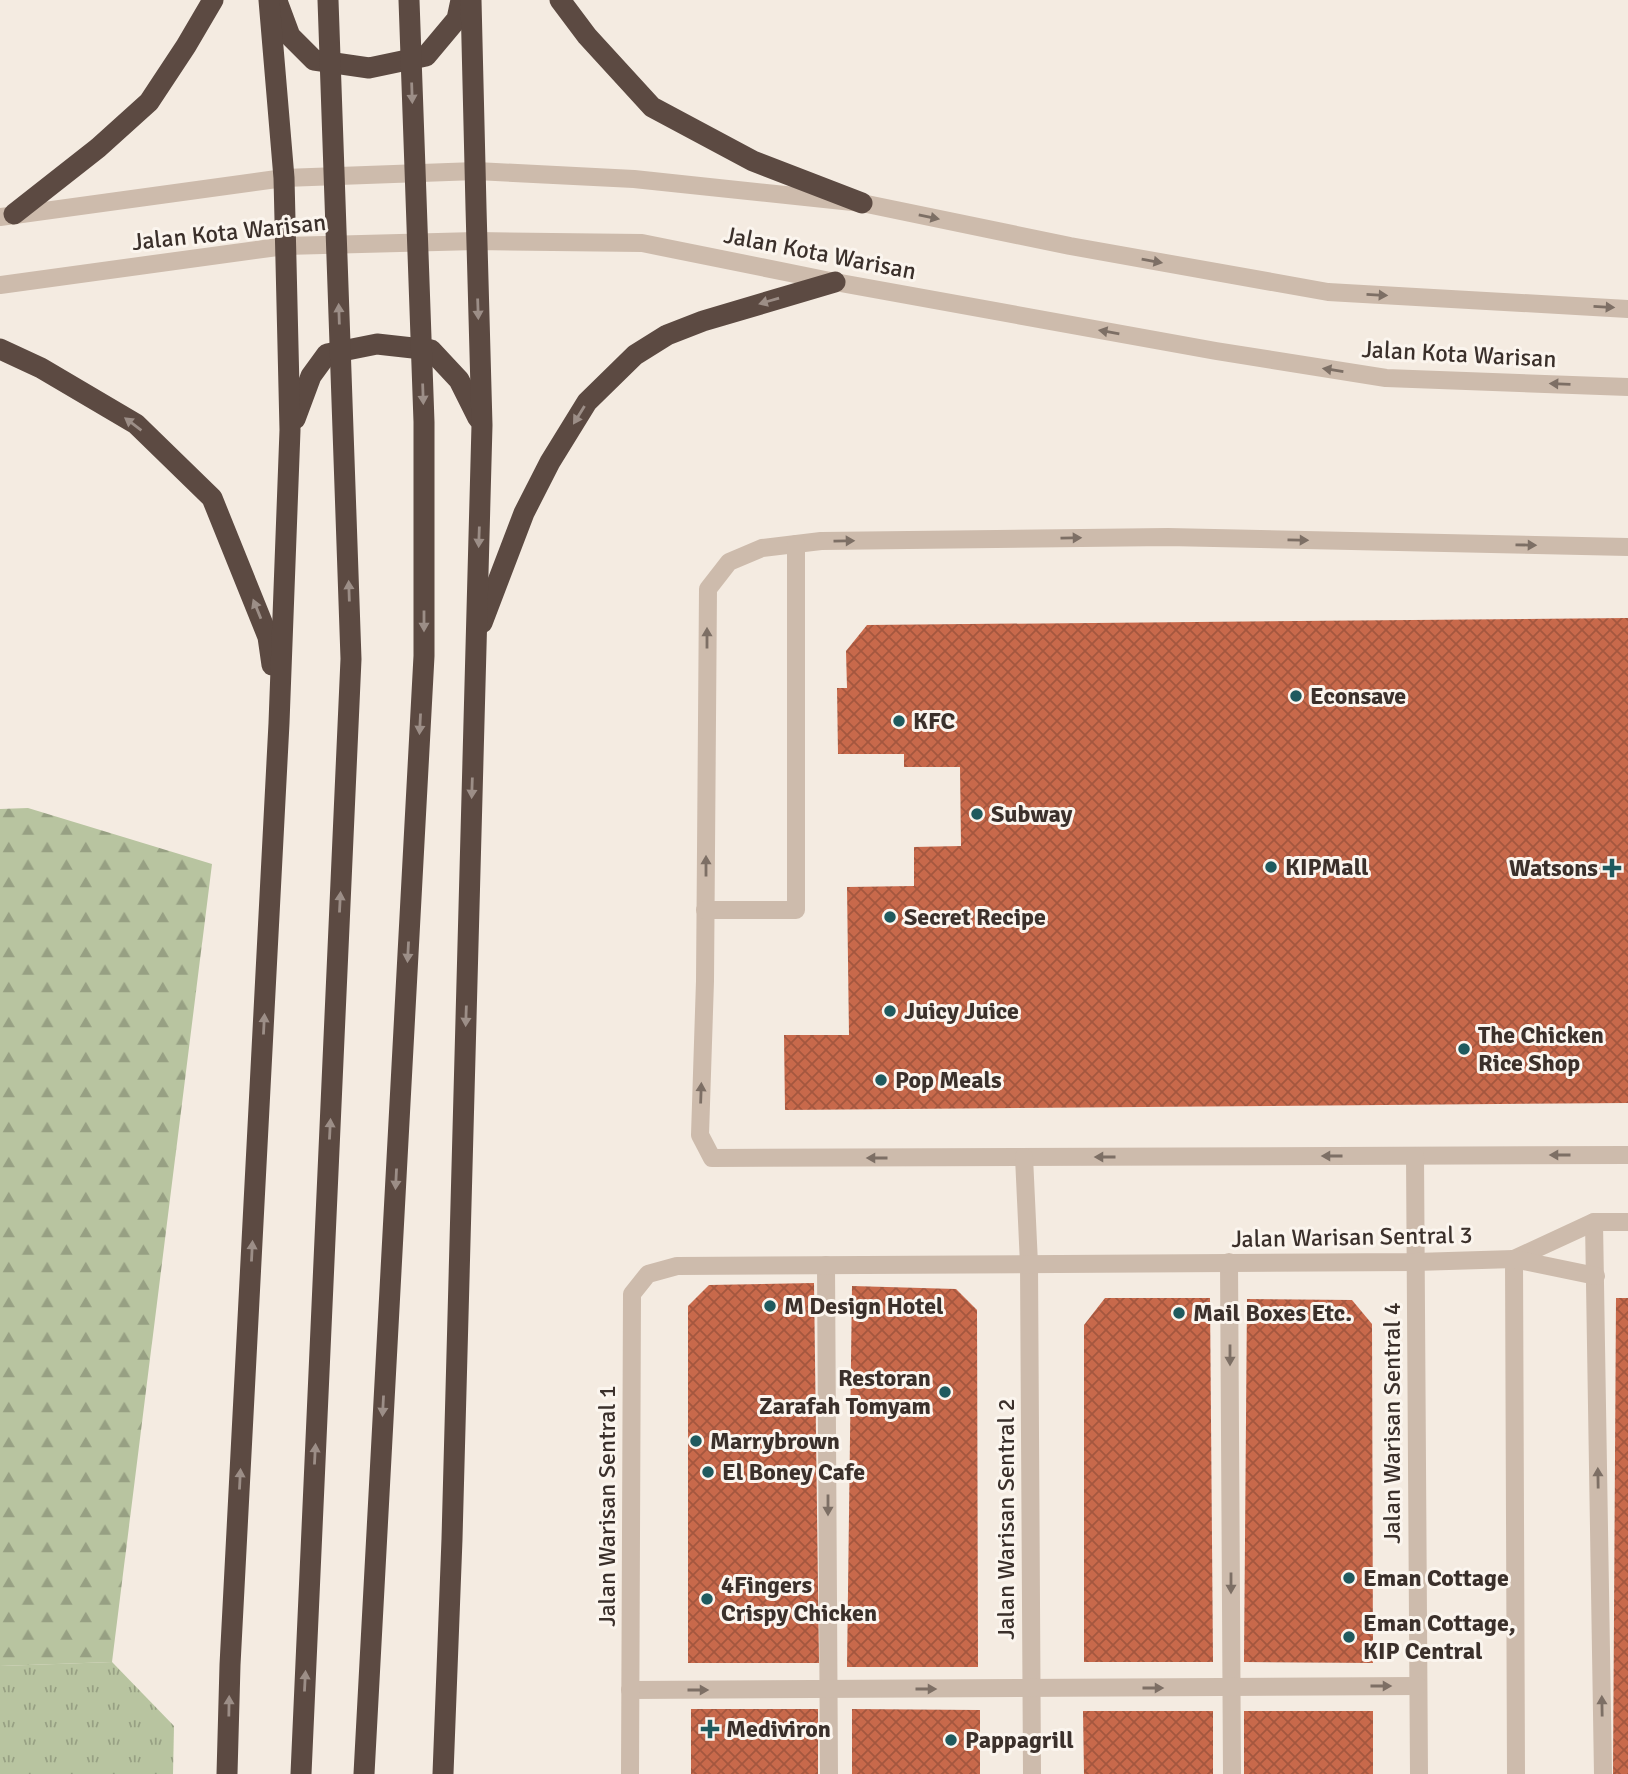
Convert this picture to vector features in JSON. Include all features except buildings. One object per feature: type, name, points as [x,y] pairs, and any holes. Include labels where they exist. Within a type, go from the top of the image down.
[{"type":"highway","points":[[7,215],[98,148],[149,102],[213,0]]},
{"type":"highway","points":[[228,1774],[230,1665],[279,723],[290,430],[284,178],[269,0]]},
{"type":"highway","points":[[276,0],[290,36],[314,60],[369,68],[426,56],[457,19],[461,0]]},
{"type":"highway","points":[[301,1774],[351,659],[328,0]]},
{"type":"highway","points":[[364,1774],[424,656],[424,422],[409,0]]},
{"type":"highway","points":[[443,1774],[482,425],[471,0]]},
{"type":"highway","points":[[560,0],[587,36],[652,107],[753,161],[862,203]]},
{"type":"highway","points":[[476,639],[524,513],[550,462],[587,402],[635,355],[667,335],[704,321],[835,282]]},
{"type":"highway","points":[[290,430],[311,376],[327,354],[377,344],[431,350],[459,380],[482,425]]},
{"type":"highway","points":[[0,349],[41,368],[136,424],[212,498],[268,637],[279,723]]},
{"type":"street","name":"Jalan Kota Warisan","points":[[7,215],[284,178],[476,171],[634,179],[862,203],[1070,246],[1328,292],[1628,309]]},
{"type":"street","name":"Jalan Kota Warisan","points":[[0,285],[285,246],[476,241],[642,243],[835,282],[1216,351],[1386,378],[1628,387]]},
{"type":"street","points":[[1628,547],[1168,537],[821,541],[762,548],[729,562],[708,589],[700,1135],[712,1158],[1628,1155]]},
{"type":"street","points":[[705,911],[796,911],[796,544]]},
{"type":"street","name":"Jalan Warisan Sentral 4","points":[[1415,1156],[1419,1774]]},
{"type":"street","name":"Jalan Warisan Sentral 2","points":[[1024,1157],[1029,1264],[1032,1774]]},
{"type":"street","points":[[1594,1222],[1603,1774]]},
{"type":"street","points":[[1514,1259],[1594,1222],[1628,1222]]},
{"type":"street","points":[[1514,1259],[1595,1276]]},
{"type":"street","points":[[1514,1259],[1516,1774]]},
{"type":"street","name":"Jalan Warisan Sentral 3","points":[[677,1266],[1416,1262],[1514,1259]]},
{"type":"street","points":[[1229,1262],[1232,1774]]},
{"type":"street","points":[[827,1265],[830,1774]]},
{"type":"street","name":"Jalan Warisan Sentral 1","points":[[630,1774],[632,1294],[648,1274],[677,1266]]},
{"type":"street","points":[[630,1690],[1418,1686]]},
{"type":"green space","points":[[28,808],[212,864],[112,1662],[0,1666],[0,809]]},
{"type":"green space","points":[[112,1662],[174,1726],[173,1774],[0,1774],[0,1666]]},
{"type":"place","name":"Econsave","points":[[1296,696]]},
{"type":"place","name":"KFC","points":[[899,721]]},
{"type":"place","name":"Subway","points":[[977,814]]},
{"type":"place","name":"KIPMall","points":[[1271,867]]},
{"type":"place","name":"Watsons","points":[[1612,868]]},
{"type":"place","name":"Secret Recipe","points":[[890,917]]},
{"type":"place","name":"Juicy Juice","points":[[890,1011]]},
{"type":"place","name":"The Chicken Rice Shop","points":[[1464,1049]]},
{"type":"place","name":"Pop Meals","points":[[881,1080]]},
{"type":"place","name":"M Design Hotel","points":[[770,1306]]},
{"type":"place","name":"Mail Boxes Etc.","points":[[1179,1313]]},
{"type":"place","name":"Restoran Zarafah Tomyam","points":[[945,1392]]},
{"type":"place","name":"Marrybrown","points":[[696,1441]]},
{"type":"place","name":"El Boney Cafe","points":[[708,1472]]},
{"type":"place","name":"Eman Cottage","points":[[1349,1578]]},
{"type":"place","name":"4Fingers Crispy Chicken","points":[[707,1599]]},
{"type":"place","name":"Eman Cottage, KIP Central","points":[[1349,1637]]},
{"type":"place","name":"Mediviron","points":[[710,1729]]},
{"type":"place","name":"Pappagrill","points":[[951,1740]]}]
